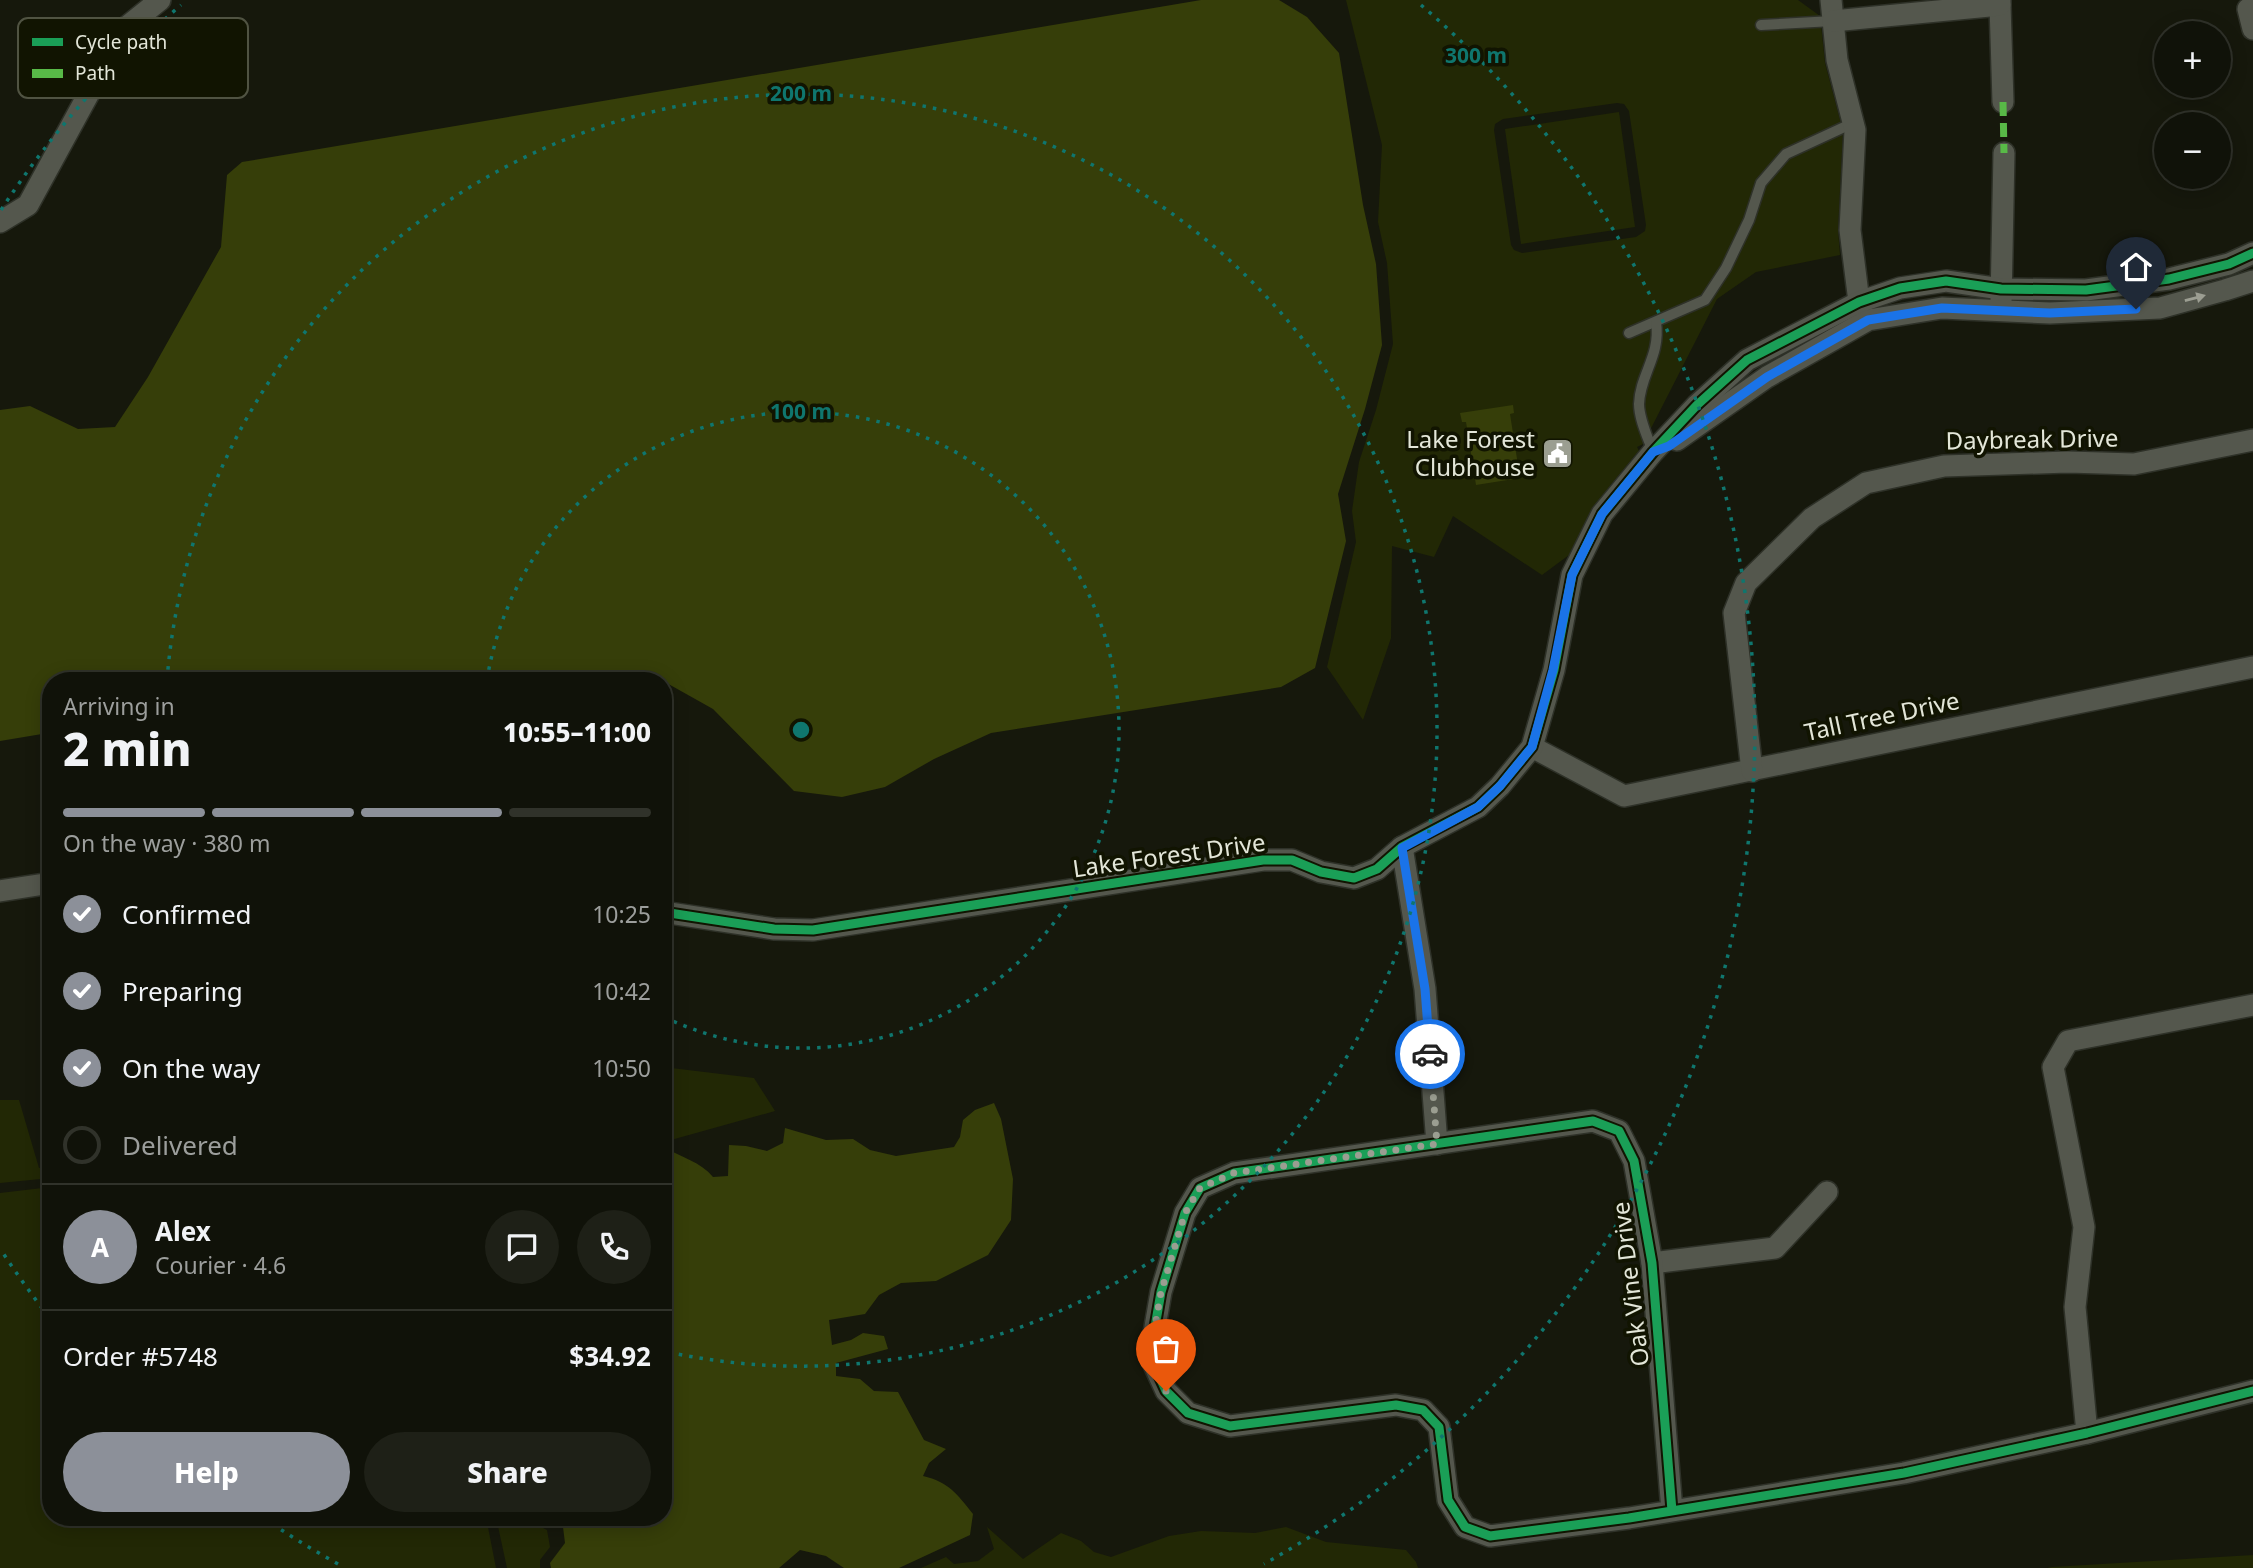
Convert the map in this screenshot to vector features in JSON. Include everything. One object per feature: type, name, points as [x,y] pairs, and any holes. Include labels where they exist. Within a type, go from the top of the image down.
[{"type":"street","points":[[138,18],[160,0]]},
{"type":"street","points":[[1858,302],[1850,230],[1855,130],[1837,60],[1832,10],[2000,3],[2003,102]]},
{"type":"street","points":[[0,222],[28,205],[86,98]]},
{"type":"street","points":[[2001,310],[2004,153]]},
{"type":"street","name":"Lake Forest Drive","points":[[672,913],[774,929],[813,930],[1263,860],[1292,860],[1321,872],[1354,878],[1377,869],[1402,848],[1478,807],[1500,786],[1532,747],[1553,670],[1572,575],[1602,514],[1653,452],[1697,405],[1747,360],[1858,302],[1900,288],[1946,281],[2001,289],[2085,290],[2169,279],[2229,264],[2253,253]]},
{"type":"street","name":"Lake Forest Drive","points":[[1653,452],[1669,446],[1767,377],[1868,320],[1942,308],[2050,313],[2160,308],[2253,281]]},
{"type":"street","name":"Daybreak Drive","points":[[1752,771],[1734,613],[1746,583],[1812,518],[1866,484],[1944,466],[2068,462],[2134,464],[2253,440]]},
{"type":"street","name":"Tall Tree Drive","points":[[1532,747],[1625,796],[2253,667]]},
{"type":"street","points":[[1402,848],[1425,989],[1437,1144]]},
{"type":"street","points":[[0,891],[42,884]]},
{"type":"street","points":[[2087,1433],[2075,1307],[2084,1227],[2053,1067],[2068,1041],[2253,1005]]},
{"type":"street","name":"Oak Vine Drive","points":[[1672,1511],[1652,1264],[1634,1161],[1619,1131],[1593,1121],[1234,1173],[1200,1188],[1185,1213],[1161,1292],[1150,1356],[1166,1391],[1188,1413],[1230,1426],[1396,1405],[1423,1410],[1439,1427],[1448,1500],[1465,1527],[1490,1536],[1672,1511],[1904,1473],[2087,1433],[2253,1391]]},
{"type":"street","points":[[1652,1264],[1775,1248],[1827,1192]]},
{"type":"lane","points":[[1761,25],[1832,10]]},
{"type":"lane","points":[[1629,333],[1705,300],[1726,268],[1749,220],[1761,183],[1786,154],[1853,123]]},
{"type":"lane","points":[[1653,452],[1639,408],[1640,390],[1654,355],[1658,335],[1656,322]]},
{"type":"shaded area","points":[[1201,0],[1279,0],[1307,17],[1339,53],[1363,205],[1376,264],[1382,345],[1338,494],[1346,541],[1315,668],[1281,687],[991,733],[934,759],[885,787],[842,797],[794,791],[713,709],[672,686],[672,672],[42,672],[42,734],[0,741],[0,410],[30,406],[78,429],[115,427],[148,377],[221,247],[227,175],[242,162]]},
{"type":"shaded area","points":[[1346,0],[1798,0],[1820,16],[1825,63],[1843,131],[1838,230],[1840,255],[1756,272],[1717,299],[1643,444],[1637,447],[1639,451],[1592,508],[1569,555],[1542,575],[1453,516],[1434,557],[1392,546],[1391,638],[1363,720],[1327,667],[1356,542],[1352,511],[1359,462],[1393,344],[1387,263],[1378,222],[1382,145]],"holes":[[[1624,104],[1629,111],[1645,231],[1636,237],[1522,253],[1514,250],[1511,245],[1495,124],[1503,119]]]},
{"type":"shaded area","points":[[1619,112],[1635,227],[1521,244],[1505,129]]},
{"type":"shaded area","points":[[1513,405],[1514,413],[1510,414],[1520,478],[1476,485],[1466,422],[1462,422],[1460,413]]},
{"type":"shaded area","points":[[672,1068],[754,1078],[775,1111],[672,1140]]},
{"type":"shaded area","points":[[0,1100],[19,1100],[39,1168],[42,1168],[42,1179],[0,1183]]},
{"type":"shaded area","points":[[994,1103],[1001,1119],[1013,1179],[1011,1220],[988,1255],[936,1281],[901,1283],[879,1295],[865,1314],[829,1320],[832,1345],[851,1340],[863,1333],[884,1336],[888,1349],[836,1363],[836,1376],[860,1379],[874,1391],[898,1392],[924,1440],[946,1449],[929,1463],[923,1476],[946,1485],[973,1514],[970,1535],[899,1568],[844,1568],[826,1556],[800,1550],[779,1568],[551,1568],[550,1563],[565,1543],[561,1526],[672,1526],[672,1152],[697,1164],[713,1177],[728,1176],[729,1145],[767,1151],[783,1143],[785,1128],[826,1140],[853,1139],[870,1150],[896,1156],[954,1147],[960,1137],[963,1120],[975,1110]]},
{"type":"shaded area","points":[[42,1188],[42,1526],[488,1526],[496,1568],[0,1568],[0,1193]]},
{"type":"shaded area","points":[[498,1526],[539,1526],[547,1530],[550,1547],[540,1560],[540,1568],[507,1568]]},
{"type":"shaded area","points":[[987,1527],[1023,1559],[1061,1533],[1081,1541],[1094,1552],[1111,1557],[1169,1536],[1201,1531],[1255,1533],[1286,1527],[1326,1542],[1406,1550],[1418,1568],[921,1568],[946,1557],[954,1564],[978,1561],[994,1549]]},
{"type":"shaded area","points":[[2253,1555],[2253,1568],[2047,1568],[2052,1567]]},
{"type":"marked path","points":[[2003,102],[2004,153]]},
{"type":"cycle path","points":[[672,913],[774,929],[813,930],[1263,860],[1292,860],[1321,872],[1354,878],[1377,869],[1402,847],[1478,807],[1500,786],[1532,747],[1554,670],[1572,575],[1602,514],[1653,452],[1697,405],[1747,360],[1859,302],[1900,288],[1946,281],[2001,289],[2086,290],[2169,279],[2229,264],[2253,253]]},
{"type":"cycle path","points":[[1672,1511],[1652,1263],[1634,1161],[1619,1131],[1593,1121],[1234,1173],[1200,1188],[1185,1213],[1161,1292],[1150,1356],[1166,1391],[1188,1413],[1230,1426],[1396,1405],[1423,1410],[1439,1427],[1448,1500],[1465,1527],[1490,1536],[1629,1518],[1904,1473],[2087,1433],[2253,1391]]},
{"type":"way so far","points":[[1166,1391],[1150,1356],[1161,1292],[1185,1213],[1200,1188],[1234,1173],[1437,1144],[1430,1054]]},
{"type":"place","name":"Lake Forest Clubhouse","points":[[1558,454]]},
{"type":"route","points":[[1430,1054],[1425,989],[1402,848],[1478,807],[1500,786],[1532,747],[1553,670],[1572,575],[1602,514],[1653,452],[1669,446],[1767,377],[1868,320],[1942,308],[2050,313],[2136,309]]}]
